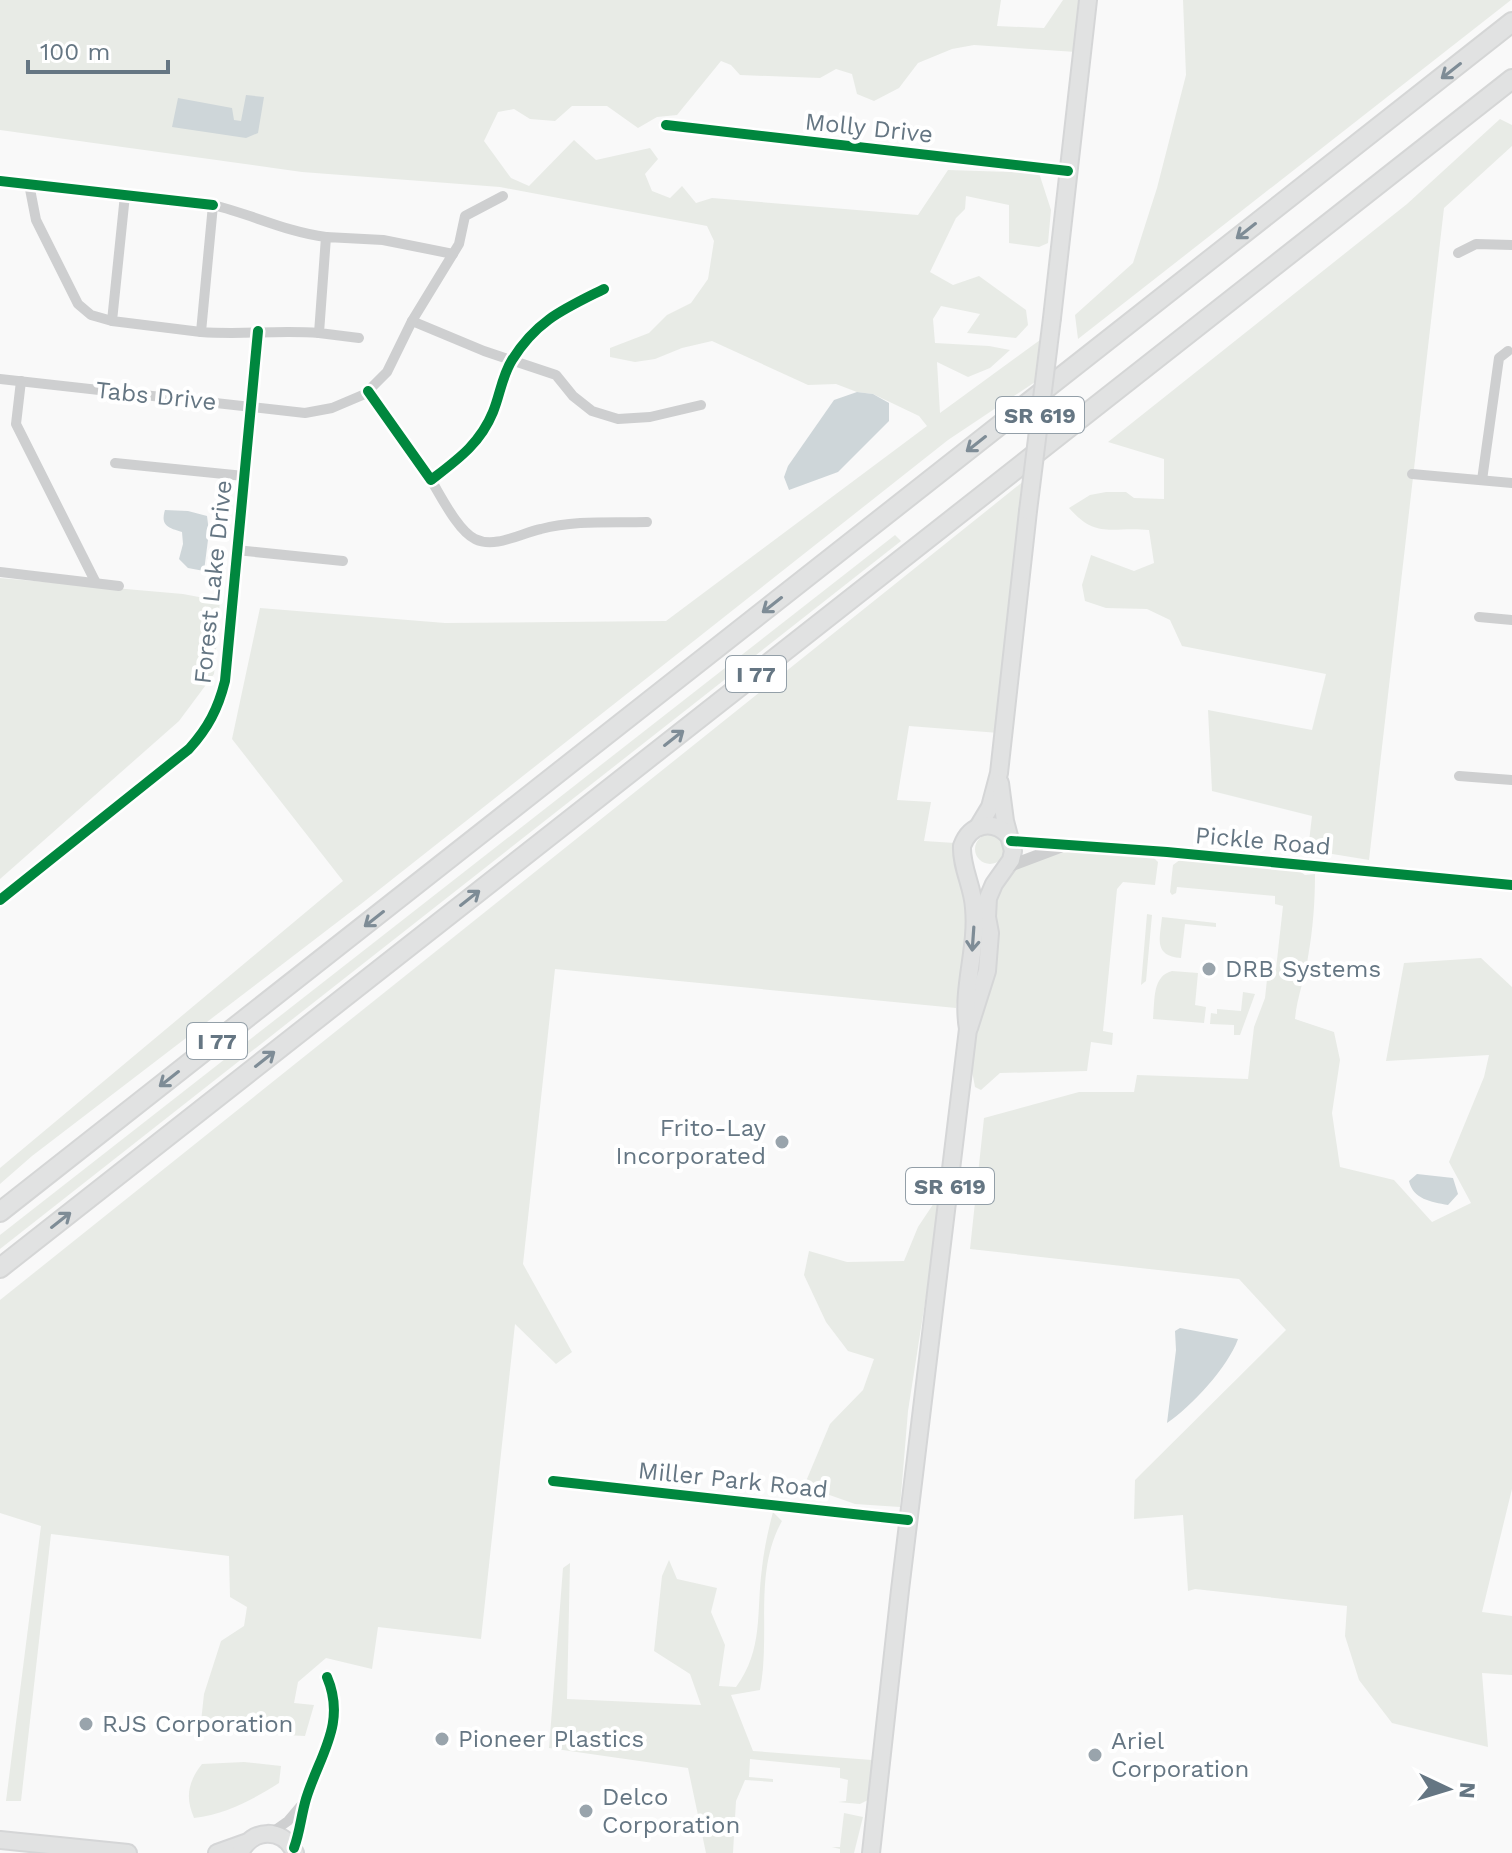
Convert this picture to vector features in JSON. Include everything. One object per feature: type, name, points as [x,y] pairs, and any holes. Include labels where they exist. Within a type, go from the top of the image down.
[{"type":"highway","name":"I 77","points":[[0,1212],[1512,22]]},
{"type":"highway","name":"I 77","points":[[0,1268],[1512,79]]},
{"type":"main road","name":"SR 619","points":[[999,773],[1088,0]]},
{"type":"main road","points":[[968,1029],[965,1008],[974,940],[974,907],[962,854],[965,838],[978,827],[990,807],[999,773]]},
{"type":"main road","points":[[968,1029],[987,971],[990,933],[988,898],[1013,851],[999,773]]},
{"type":"main road","points":[[978,827],[994,826],[1009,838]]},
{"type":"main road","points":[[964,862],[976,874],[985,876],[1004,870]]},
{"type":"main road","name":"SR 619","points":[[871,1853],[968,1029]]},
{"type":"main road","points":[[217,1853],[243,1848],[262,1833],[280,1836],[294,1851]]},
{"type":"main road","points":[[0,1840],[128,1853]]},
{"type":"street","name":"Molly Drive","points":[[666,125],[1068,171]]},
{"type":"street","points":[[0,181],[213,205],[299,234],[383,240],[453,254]]},
{"type":"street","points":[[29,184],[36,220],[78,304],[91,315],[112,321],[201,332],[244,335],[258,331],[319,333],[359,338]]},
{"type":"street","points":[[112,321],[125,195]]},
{"type":"street","name":"Tabs Drive","points":[[0,379],[305,413],[332,408],[368,391],[387,372],[412,321],[459,244],[465,216],[503,196]]},
{"type":"street","points":[[201,332],[213,205]]},
{"type":"street","points":[[319,333],[326,237]]},
{"type":"street","points":[[1458,253],[1476,244],[1512,245]]},
{"type":"street","points":[[431,480],[471,449],[483,432],[512,360],[533,332],[552,315],[604,289]]},
{"type":"street","points":[[412,321],[556,375],[573,396],[592,411],[618,419],[650,417],[701,405]]},
{"type":"street","name":"Forest Lake Drive","points":[[0,900],[189,749],[205,731],[219,706],[225,681],[258,331]]},
{"type":"street","points":[[1482,480],[1499,358],[1508,351]]},
{"type":"street","points":[[21,381],[16,424],[96,583]]},
{"type":"street","points":[[368,391],[466,533],[478,541],[499,540],[542,528],[574,524],[647,522]]},
{"type":"street","points":[[115,463],[244,476]]},
{"type":"street","points":[[1412,474],[1512,483]]},
{"type":"street","points":[[236,550],[343,561]]},
{"type":"street","points":[[0,572],[119,586]]},
{"type":"street","points":[[1479,617],[1512,620]]},
{"type":"street","points":[[1459,776],[1512,780]]},
{"type":"street","name":"Pickle Road","points":[[1009,838],[1512,885]]},
{"type":"street","name":"Pickle Road","points":[[1004,870],[1066,845]]},
{"type":"street","name":"Miller Park Road","points":[[553,1481],[908,1520]]},
{"type":"street","points":[[294,1851],[306,1800],[333,1726],[335,1695],[327,1677]]},
{"type":"street","points":[[271,1833],[288,1821],[306,1800]]},
{"type":"shaded area","points":[[0,0],[1001,0],[997,26],[1044,28],[1063,0],[1081,0],[1076,52],[974,45],[952,49],[918,63],[899,88],[874,101],[857,94],[852,74],[836,69],[820,78],[740,75],[731,65],[721,61],[677,115],[657,117],[638,128],[607,106],[572,106],[555,121],[530,119],[514,109],[498,112],[484,141],[511,178],[529,186],[574,140],[596,160],[650,148],[658,159],[645,174],[652,191],[670,198],[682,186],[696,203],[712,198],[918,215],[948,170],[1039,173],[1051,210],[1048,243],[1039,247],[1009,243],[1009,205],[966,196],[965,209],[956,218],[930,272],[953,285],[979,276],[1026,310],[1028,325],[1016,338],[967,333],[980,314],[941,306],[933,319],[935,343],[1010,350],[990,368],[968,377],[937,362],[940,413],[1040,340],[1035,382],[948,440],[361,904],[32,1156],[0,1184],[0,1168],[343,881],[232,739],[260,608],[445,623],[666,621],[927,426],[919,416],[873,394],[836,384],[808,385],[712,341],[655,359],[635,362],[610,357],[610,348],[649,333],[667,315],[691,303],[708,279],[714,241],[707,226],[500,187],[302,172],[0,130]]},
{"type":"shaded area","points":[[1183,0],[1511,0],[1078,339],[1075,315],[1133,263],[1157,188],[1186,75]]},
{"type":"shaded area","points":[[246,95],[264,97],[258,133],[246,138],[172,127],[178,98],[232,108],[234,120],[241,121]]},
{"type":"shaded area","points":[[1500,119],[1512,125],[1512,146],[1444,208],[1369,860],[1308,850],[1312,816],[1212,791],[1208,710],[1312,730],[1326,674],[1182,646],[1170,620],[1147,609],[1106,608],[1085,601],[1082,585],[1091,555],[1134,571],[1154,563],[1149,530],[1097,528],[1069,508],[1090,495],[1106,492],[1126,492],[1134,498],[1164,499],[1164,459],[1108,442],[1407,204]]},
{"type":"shaded area","points":[[857,392],[873,394],[889,403],[889,421],[838,472],[789,490],[784,477],[788,466],[834,400]]},
{"type":"shaded area","points":[[1025,480],[999,733],[909,726],[897,800],[931,802],[924,841],[955,843],[955,869],[964,889],[968,923],[956,1008],[555,969],[523,1264],[572,1352],[556,1364],[515,1324],[481,1639],[378,1627],[372,1669],[326,1658],[298,1682],[294,1703],[314,1705],[305,1736],[200,1731],[204,1694],[221,1641],[244,1626],[247,1607],[230,1597],[229,1556],[51,1534],[21,1801],[6,1801],[41,1526],[0,1513],[0,1300]]},
{"type":"shaded area","points":[[165,510],[207,516],[209,532],[204,571],[188,568],[179,559],[182,532],[165,523]]},
{"type":"shaded area","points":[[895,535],[901,541],[0,1249],[0,1235]]},
{"type":"shaded area","points":[[0,578],[183,594],[220,601],[214,674],[179,721],[0,879]]},
{"type":"shaded area","points":[[990,834],[1001,838],[1005,849],[1001,860],[990,864],[979,860],[975,849],[979,838]]},
{"type":"shaded area","points":[[1092,850],[1152,856],[1158,862],[1155,885],[1123,882],[1117,889],[1103,1031],[1113,1033],[1112,1045],[1091,1042],[1087,1071],[1000,1073],[981,1090],[975,1087],[973,1052],[988,933],[998,889],[1013,870],[1034,859]]},
{"type":"shaded area","points":[[1181,859],[1315,874],[1307,965],[1295,1019],[1334,1032],[1340,1060],[1332,1113],[1340,1167],[1394,1180],[1432,1222],[1471,1203],[1449,1162],[1484,1077],[1489,1055],[1386,1061],[1404,963],[1481,958],[1512,987],[1512,1489],[1482,1612],[1512,1616],[1512,1675],[1482,1673],[1488,1747],[1392,1723],[1359,1680],[1345,1636],[1347,1606],[1195,1589],[1188,1591],[1183,1515],[1134,1519],[1135,1480],[1286,1330],[1239,1279],[970,1249],[984,1118],[1079,1092],[1134,1092],[1137,1075],[1248,1079],[1254,1027],[1265,998],[1268,970],[1276,969],[1283,906],[1275,904],[1275,896],[1177,887],[1172,895],[1173,865]]},
{"type":"shaded area","points":[[1147,914],[1152,915],[1146,981],[1141,985]]},
{"type":"shaded area","points":[[1162,917],[1216,923],[1216,927],[1185,924],[1181,958],[1172,957],[1160,945]]},
{"type":"shaded area","points":[[1172,971],[1198,973],[1195,1005],[1206,1007],[1204,1023],[1153,1019],[1158,984]]},
{"type":"shaded area","points":[[1243,992],[1255,994],[1240,1035],[1234,1035],[1234,1025],[1210,1024],[1211,1013],[1217,1014],[1217,1009],[1241,1011]]},
{"type":"shaded area","points":[[1417,1174],[1453,1178],[1458,1194],[1448,1205],[1424,1199],[1414,1192],[1409,1181]]},
{"type":"shaded area","points":[[936,1200],[939,1213],[908,1411],[900,1507],[855,1504],[804,1486],[830,1424],[863,1390],[874,1359],[848,1351],[826,1322],[804,1275],[809,1251],[847,1262],[904,1261],[918,1227]]},
{"type":"shaded area","points":[[1180,1328],[1238,1339],[1208,1386],[1167,1423],[1176,1350],[1175,1331]]},
{"type":"shaded area","points":[[773,1512],[782,1521],[773,1541],[765,1583],[760,1690],[731,1695],[753,1751],[872,1760],[868,1800],[860,1804],[838,1802],[846,1801],[848,1780],[840,1778],[840,1768],[750,1759],[749,1777],[773,1779],[773,1782],[745,1780],[736,1801],[733,1853],[706,1853],[688,1768],[549,1748],[563,1568],[570,1563],[567,1699],[701,1705],[690,1674],[654,1651],[662,1576],[669,1560],[677,1579],[717,1588],[711,1612],[725,1645],[719,1686],[736,1687],[745,1673],[755,1644],[763,1561]]},
{"type":"shaded area","points":[[244,1762],[281,1766],[279,1783],[239,1805],[194,1818],[189,1790],[202,1764]]},
{"type":"shaded area","points":[[844,1813],[863,1817],[854,1853],[840,1853],[840,1849],[832,1847],[840,1847]]},
{"type":"cycle path","points":[[666,125],[1068,171]]},
{"type":"cycle path","points":[[0,181],[213,205]]},
{"type":"cycle path","points":[[368,391],[431,480],[467,450],[488,423],[503,379],[521,346],[542,325],[604,289]]},
{"type":"cycle path","points":[[0,900],[189,749],[216,709],[225,681],[258,331]]},
{"type":"cycle path","points":[[1011,841],[1167,852],[1512,885]]},
{"type":"cycle path","points":[[553,1481],[908,1520]]},
{"type":"cycle path","points":[[294,1848],[306,1799],[333,1725],[334,1710],[327,1677]]},
{"type":"place","name":"DRB Systems","points":[[1209,969]]},
{"type":"place","name":"Frito-Lay Incorporated","points":[[782,1142]]},
{"type":"place","name":"RJS Corporation","points":[[86,1724]]},
{"type":"place","name":"Pioneer Plastics","points":[[442,1739]]},
{"type":"place","name":"Ariel Corporation","points":[[1095,1755]]},
{"type":"place","name":"Delco Corporation","points":[[586,1811]]}]
